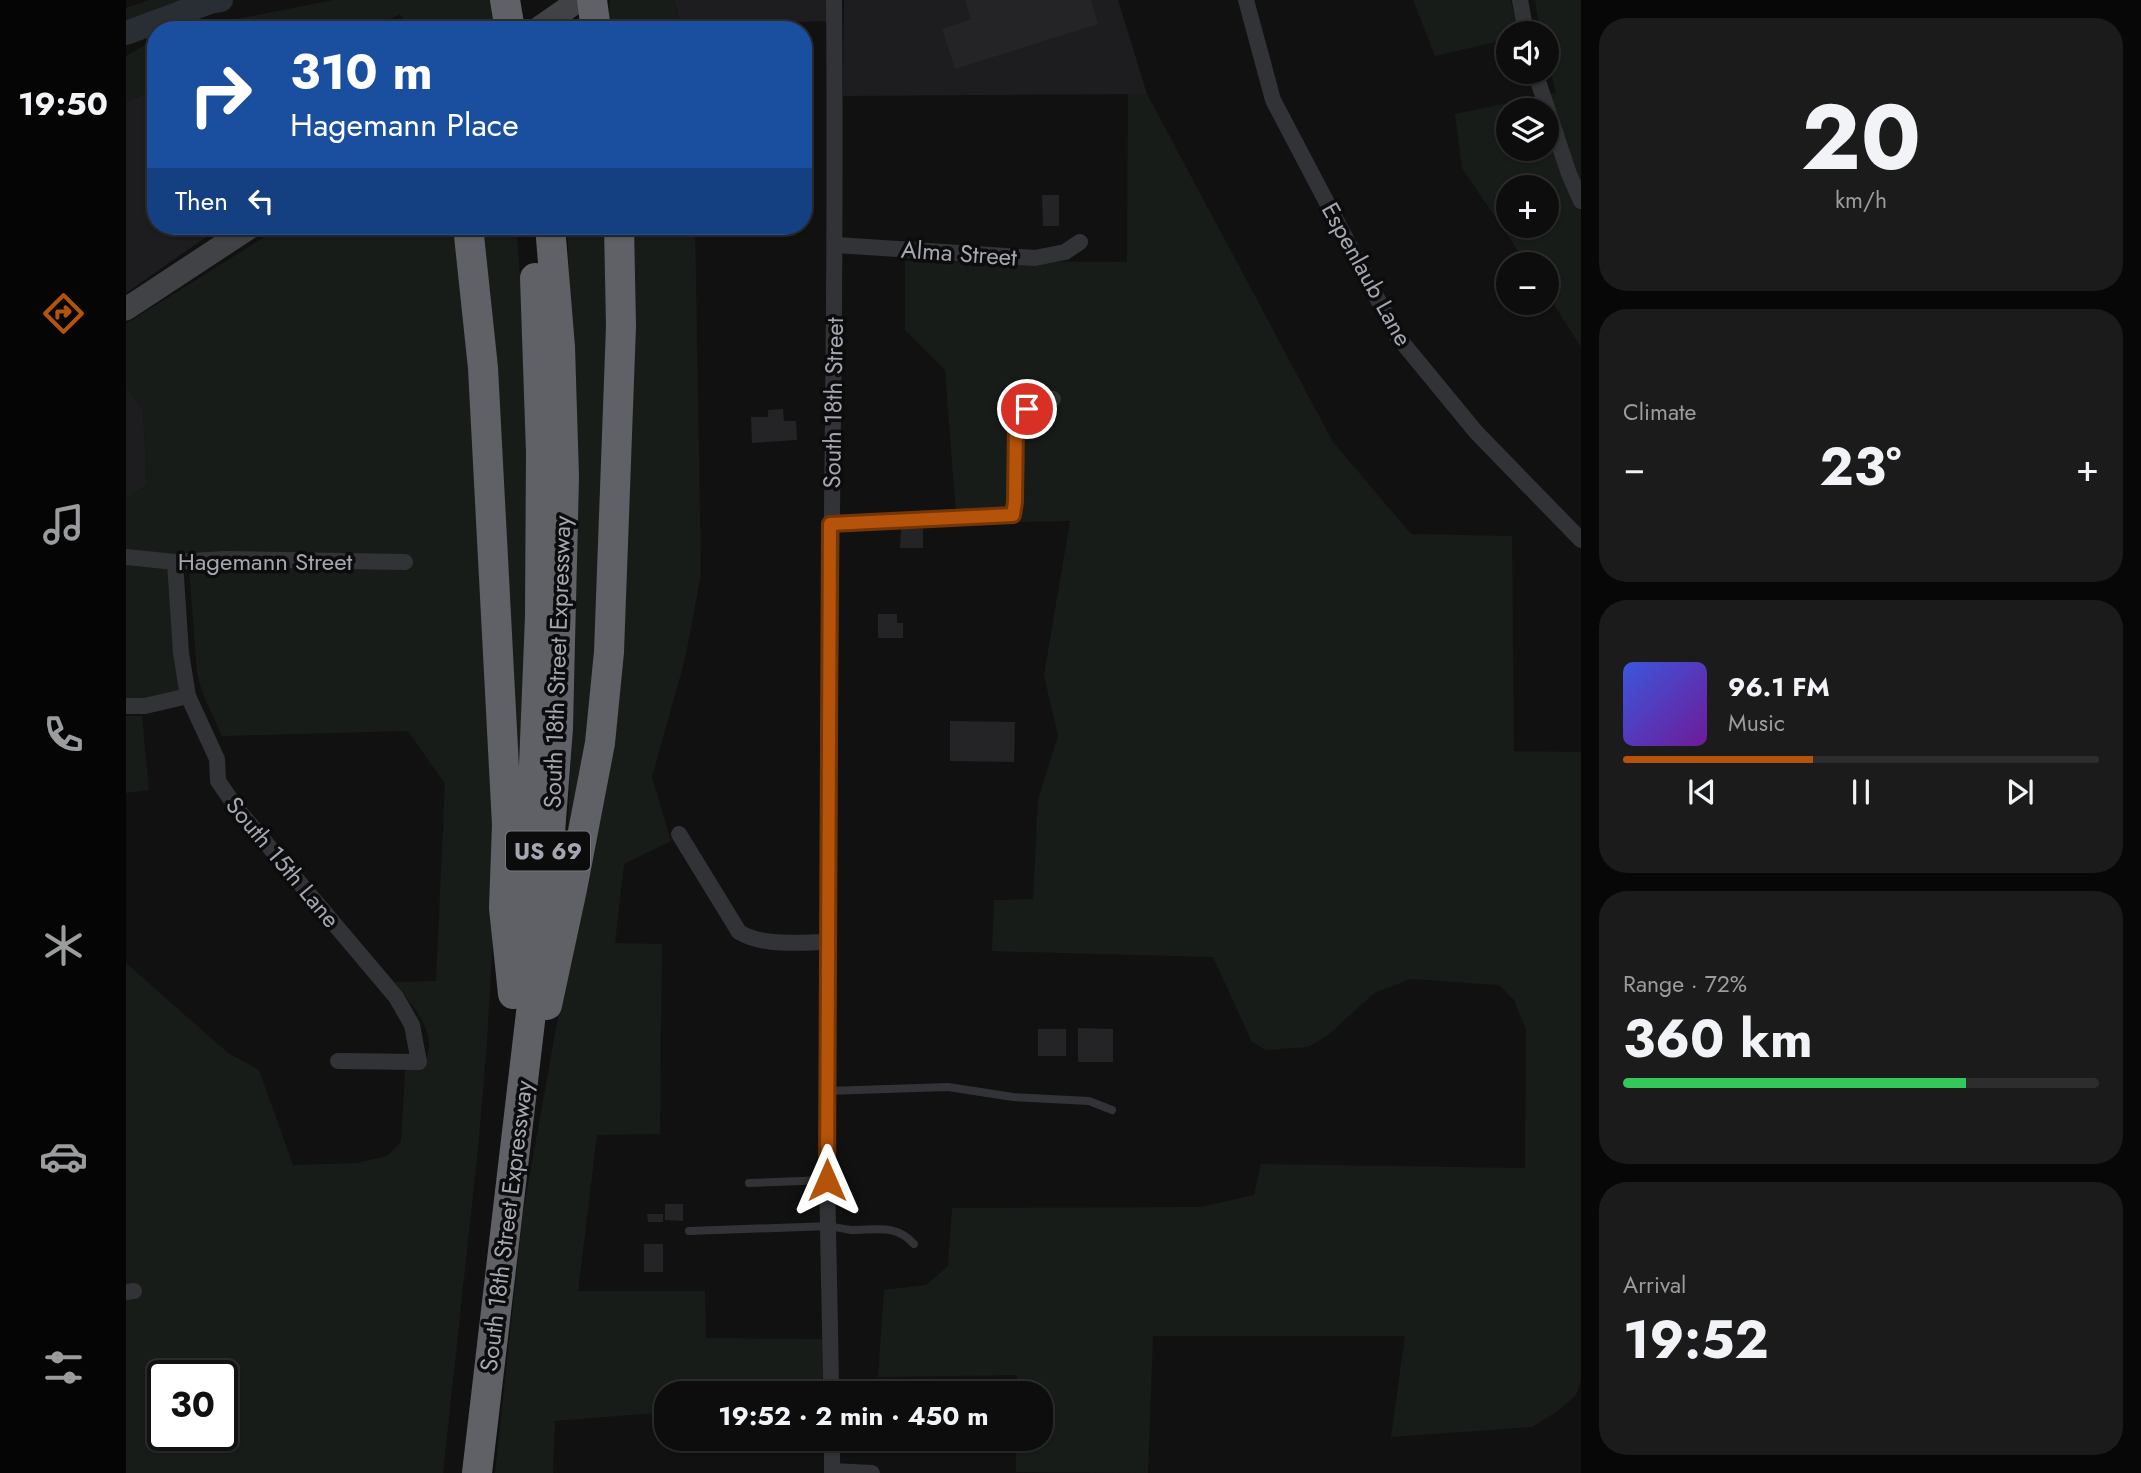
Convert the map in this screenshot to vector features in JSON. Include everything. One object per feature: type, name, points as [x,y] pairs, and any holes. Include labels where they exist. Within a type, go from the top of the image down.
[{"type":"highway","points":[[505,0],[508,21]]},
{"type":"highway","points":[[526,0],[529,21]]},
{"type":"highway","points":[[592,0],[595,21]]},
{"type":"highway","points":[[469,235],[483,368],[507,825],[505,908],[513,994]]},
{"type":"highway","name":"South 18th Street Expressway","points":[[458,1473],[532,816],[540,616],[541,452],[537,303],[531,235]]},
{"type":"highway","name":"South 18th Street Expressway","points":[[477,1473],[546,885],[558,728],[564,477],[560,347],[551,235]]},
{"type":"highway","points":[[520,1096],[554,981],[600,743],[614,543],[621,326],[619,235]]},
{"type":"main road","points":[[549,21],[579,0]]},
{"type":"main road","points":[[126,309],[238,235]]},
{"type":"street","name":"South 18th Street","points":[[831,1381],[830,1226],[827,1180],[827,942],[830,524],[836,245],[834,0]]},
{"type":"street","name":"Espenlaub Lane","points":[[1246,0],[1273,100],[1397,336],[1476,432],[1581,540]]},
{"type":"street","points":[[1520,0],[1524,21]]},
{"type":"street","points":[[1539,84],[1569,174],[1581,201]]},
{"type":"street","name":"Alma Street","points":[[836,245],[1035,258],[1065,252],[1080,243]]},
{"type":"street","points":[[830,524],[1013,515],[1016,424],[1027,409],[1053,399]]},
{"type":"street","name":"Hagemann Street","points":[[126,557],[175,562],[225,559],[405,562]]},
{"type":"street","name":"South 15th Lane","points":[[175,562],[181,653],[188,696],[217,759],[218,780],[238,810],[396,997],[412,1025],[419,1062],[338,1061]]},
{"type":"street","points":[[126,706],[145,706],[188,696]]},
{"type":"street","points":[[680,834],[739,932],[749,938],[764,941],[827,942]]},
{"type":"street","points":[[832,1451],[832,1472],[872,1473]]},
{"type":"lane","points":[[827,1091],[948,1087],[1013,1097],[1089,1101],[1112,1110]]},
{"type":"lane","points":[[749,1183],[827,1180]]},
{"type":"lane","points":[[689,1231],[830,1226],[850,1230],[891,1229],[905,1234],[914,1244]]},
{"type":"shaded area","points":[[149,0],[187,0],[126,23],[126,8]]},
{"type":"shaded area","points":[[333,0],[498,0],[501,21],[404,21],[400,14],[387,21],[233,21]]},
{"type":"shaded area","points":[[610,0],[674,0],[679,21],[608,21]]},
{"type":"shaded area","points":[[674,0],[827,0],[827,21],[680,21]]},
{"type":"shaded area","points":[[844,0],[1118,0],[1147,94],[843,96]]},
{"type":"shaded area","points":[[1413,0],[1511,0],[1515,21],[1496,21],[1496,42],[1435,56]]},
{"type":"shaded area","points":[[1535,0],[1581,0],[1581,347],[1559,313],[1559,252],[1519,252],[1509,238],[1559,238],[1559,175],[1496,175],[1496,218],[1462,168],[1455,114],[1496,105],[1496,161],[1559,161],[1559,98],[1532,98],[1556,93],[1554,84],[1559,84],[1559,21],[1538,21]]},
{"type":"shaded area","points":[[147,44],[147,93],[126,102],[126,56]]},
{"type":"shaded area","points":[[147,93],[147,235],[209,235],[126,293],[126,102]]},
{"type":"shaded area","points":[[1128,94],[1147,94],[1333,442],[1411,534],[1512,536],[1514,751],[1581,752],[1581,1381],[1576,1395],[1558,1411],[1532,1427],[1391,1437],[1405,1336],[1153,1336],[1148,1473],[1016,1472],[1016,1451],[1053,1451],[1053,1381],[1017,1381],[1017,1375],[878,1377],[884,1290],[926,1285],[948,1266],[952,1208],[1200,1207],[1254,1195],[1261,1164],[1525,1168],[1526,1030],[1514,1000],[1499,985],[1411,979],[1374,993],[1327,1036],[1308,1047],[1266,1050],[1252,1042],[1213,957],[992,951],[994,900],[1033,899],[1038,799],[1058,736],[1044,675],[1070,521],[958,523],[945,370],[905,330],[905,261],[1127,262]]},
{"type":"shaded area","points":[[268,235],[458,235],[467,304],[492,717],[494,917],[478,1149],[443,1473],[126,1473],[126,963],[228,1053],[259,1070],[293,1165],[357,1163],[387,1156],[401,1142],[405,1070],[423,1065],[428,1054],[429,1042],[422,1021],[395,982],[436,981],[445,784],[408,731],[222,736],[202,692],[197,673],[188,555],[126,551],[126,498],[147,485],[143,410],[126,387],[126,324]]},
{"type":"shaded area","points":[[474,235],[517,235],[529,470],[518,807]]},
{"type":"shaded area","points":[[567,235],[611,235],[601,672],[566,869],[575,667],[578,464]]},
{"type":"shaded area","points":[[626,235],[695,235],[701,574],[685,659],[652,777],[671,841],[624,864],[615,943],[662,944],[660,1134],[597,1135],[578,1291],[705,1291],[706,1338],[822,1339],[822,1381],[654,1381],[654,1413],[555,1421],[553,1473],[495,1473],[523,1213],[608,737]]},
{"type":"shaded area","points":[[126,387],[143,410],[147,485],[126,498]]},
{"type":"shaded area","points":[[126,561],[165,568],[172,572],[183,692],[126,699]]},
{"type":"shaded area","points":[[126,716],[142,716],[149,790],[126,793]]},
{"type":"building","points":[[965,0],[1091,0],[1098,24],[955,69],[942,29],[971,19]]},
{"type":"building","points":[[1042,195],[1059,195],[1059,226],[1043,226]]},
{"type":"building","points":[[783,409],[784,421],[796,421],[797,440],[752,443],[751,417],[768,417],[768,410]]},
{"type":"building","points":[[901,529],[923,529],[923,548],[900,548]]},
{"type":"building","points":[[878,614],[897,614],[897,623],[903,623],[903,638],[878,638]]},
{"type":"building","points":[[950,721],[1015,722],[1014,762],[950,761]]},
{"type":"building","points":[[1078,1028],[1113,1029],[1113,1062],[1078,1062]]},
{"type":"building","points":[[1038,1029],[1066,1029],[1066,1056],[1038,1056]]},
{"type":"building","points":[[665,1204],[683,1204],[683,1221],[665,1220]]},
{"type":"building","points":[[647,1214],[663,1214],[663,1222],[648,1222]]},
{"type":"building","points":[[644,1244],[663,1244],[663,1272],[644,1272]]},
{"type":"waterway","points":[[159,21],[221,0]]},
{"type":"waterway","points":[[126,33],[147,25]]},
{"type":"route","points":[[827,1180],[830,524],[1013,515],[1016,424],[1027,409]]}]
